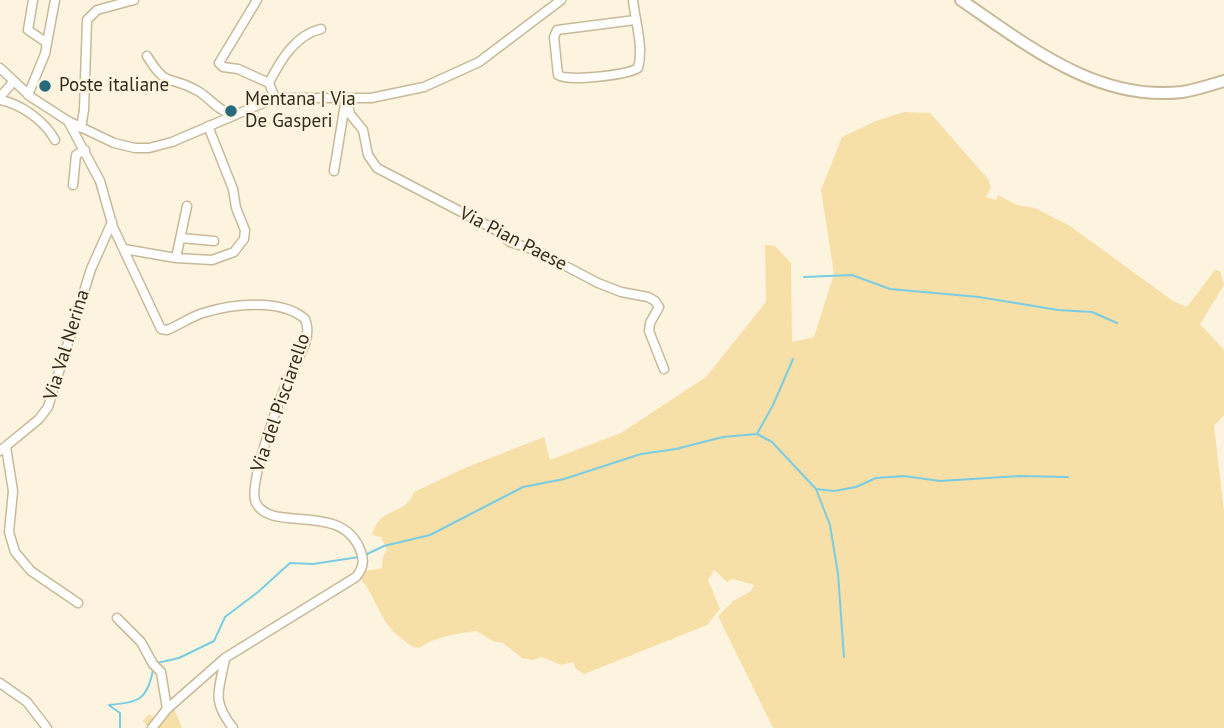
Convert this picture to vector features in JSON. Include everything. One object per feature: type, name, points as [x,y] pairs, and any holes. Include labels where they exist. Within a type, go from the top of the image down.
[{"type":"main road","points":[[961,0],[1054,63],[1105,83],[1142,91],[1171,93],[1224,81]]},
{"type":"street","points":[[33,0],[29,30],[47,43]]},
{"type":"street","points":[[28,95],[42,64],[55,0]]},
{"type":"street","points":[[81,128],[87,20],[97,10],[124,5],[134,0]]},
{"type":"street","points":[[257,0],[219,63],[223,67],[240,70],[269,83],[275,98]]},
{"type":"street","points":[[0,68],[28,95],[68,121],[114,144],[139,148],[164,145],[275,98],[375,97],[410,91],[461,72],[483,59],[561,0]]},
{"type":"street","points":[[633,0],[640,60],[636,70],[568,79],[558,75],[554,37],[557,30],[635,20]]},
{"type":"street","points":[[269,83],[284,55],[306,34],[321,29]]},
{"type":"street","points":[[147,56],[162,77],[194,89],[215,107],[233,115]]},
{"type":"street","points":[[13,81],[0,99],[22,108],[47,128],[55,140]]},
{"type":"street","points":[[334,171],[346,98]]},
{"type":"street","name":"Via Pian Paese","points":[[346,98],[350,114],[363,133],[368,155],[380,171],[492,228],[512,243],[535,250],[603,285],[655,301],[659,307],[650,323],[649,331],[664,369]]},
{"type":"street","name":"Via del Pisciarello","points":[[68,121],[104,192],[112,222],[161,329],[167,330],[207,312],[261,305],[289,309],[305,319],[308,324],[307,336],[286,383],[255,478],[254,499],[260,509],[271,515],[313,519],[336,526],[353,537],[362,554],[361,570],[354,579],[225,658],[167,709],[152,728]]},
{"type":"street","points":[[124,249],[176,258],[219,259],[235,250],[245,236],[232,186],[208,126]]},
{"type":"street","points":[[73,185],[76,155],[85,150]]},
{"type":"street","points":[[176,258],[187,206]]},
{"type":"street","name":"Via Val Nerina","points":[[3,449],[39,419],[48,407],[91,269],[112,222]]},
{"type":"street","points":[[181,238],[214,241]]},
{"type":"street","points":[[3,449],[13,491],[9,532],[15,552],[34,573],[78,603]]},
{"type":"street","points":[[117,618],[142,644],[153,664],[161,672],[167,709]]},
{"type":"street","points":[[225,658],[217,697],[220,709],[233,728]]},
{"type":"street","points":[[0,682],[24,700],[47,728]]},
{"type":"shaded area","points":[[904,112],[930,113],[988,179],[991,188],[986,197],[996,200],[998,195],[1017,205],[1035,208],[1070,226],[1173,301],[1187,307],[1215,270],[1220,271],[1224,285],[1200,324],[1224,350],[1224,415],[1214,426],[1224,512],[1224,728],[773,728],[718,616],[733,601],[751,591],[754,585],[733,579],[727,582],[714,570],[708,580],[720,609],[707,625],[584,674],[576,669],[573,662],[561,665],[542,657],[533,660],[522,658],[503,643],[493,641],[476,631],[439,638],[419,648],[409,644],[393,631],[363,581],[357,576],[382,568],[387,550],[381,537],[372,535],[381,519],[406,505],[414,492],[465,468],[544,437],[550,460],[621,433],[706,377],[766,302],[765,245],[775,246],[791,263],[792,342],[814,337],[834,274],[821,190],[842,137],[876,121]]},
{"type":"shaded area","points":[[174,709],[182,728],[146,728],[143,721],[149,714],[155,718],[166,716]]},
{"type":"waterway","points":[[804,277],[852,275],[890,289],[979,297],[1058,310],[1092,312],[1117,323]]},
{"type":"waterway","points":[[757,434],[793,359]]},
{"type":"waterway","points":[[365,555],[384,546],[430,535],[523,487],[564,479],[641,454],[676,449],[723,437],[757,434],[772,442],[816,489],[830,525],[838,574],[844,657]]},
{"type":"waterway","points":[[816,489],[834,491],[856,487],[876,478],[904,476],[940,481],[1020,476],[1068,477]]},
{"type":"waterway","points":[[157,663],[179,658],[214,641],[225,617],[290,563],[313,564],[359,557]]},
{"type":"waterway","points":[[109,705],[140,698],[148,688],[153,670]]},
{"type":"waterway","points":[[110,706],[120,713],[120,728]]},
{"type":"place","name":"Poste italiane","points":[[45,86]]},
{"type":"place","name":"Mentana | Via De Gasperi","points":[[231,111]]}]
